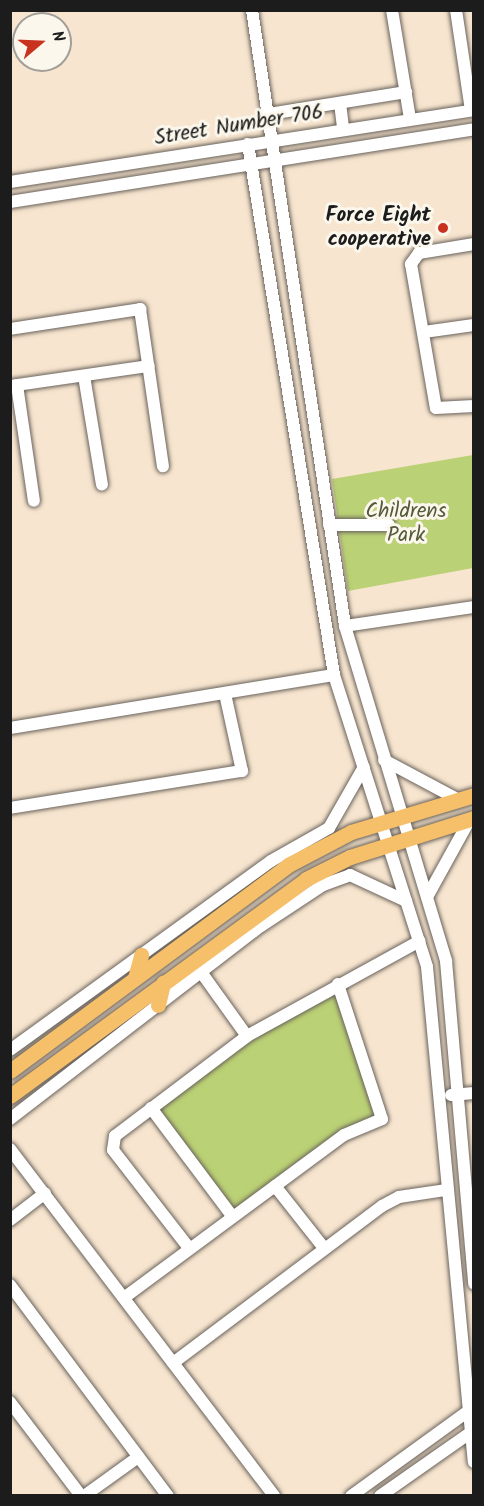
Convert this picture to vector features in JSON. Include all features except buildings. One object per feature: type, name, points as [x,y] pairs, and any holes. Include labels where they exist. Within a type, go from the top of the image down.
[{"type":"main road","points":[[10,1071],[288,865],[381,821],[466,798]]},
{"type":"main road","points":[[10,1096],[306,879],[387,844],[472,818]]},
{"type":"main road","points":[[135,978],[141,955]]},
{"type":"main road","points":[[158,1005],[162,983]]},
{"type":"street","points":[[252,10],[345,626],[446,961],[458,1094],[469,1173],[474,1284]]},
{"type":"street","points":[[392,10],[410,119]]},
{"type":"street","points":[[456,10],[472,110]]},
{"type":"street","points":[[269,114],[406,92]]},
{"type":"street","points":[[340,103],[343,129]]},
{"type":"street","name":"Street Number 706","points":[[10,182],[472,110]]},
{"type":"street","points":[[10,202],[474,129]]},
{"type":"street","points":[[248,144],[334,675],[420,941],[440,1096],[446,1190],[474,1462]]},
{"type":"street","points":[[474,244],[415,254],[411,264],[435,408],[474,406]]},
{"type":"street","points":[[10,329],[140,309],[164,466]]},
{"type":"street","points":[[424,332],[474,325]]},
{"type":"street","points":[[34,501],[14,386],[149,366]]},
{"type":"street","points":[[84,376],[102,485]]},
{"type":"street","points":[[329,525],[390,525]]},
{"type":"street","points":[[345,626],[474,607]]},
{"type":"street","points":[[10,728],[334,675]]},
{"type":"street","points":[[10,808],[242,771],[225,694]]},
{"type":"street","points":[[384,760],[466,798]]},
{"type":"street","points":[[10,1050],[271,861],[329,828],[364,767]]},
{"type":"street","points":[[427,897],[472,818]]},
{"type":"street","points":[[10,1119],[290,906],[345,875],[406,902]]},
{"type":"street","points":[[189,1248],[112,1147],[115,1136],[247,1036],[420,941]]},
{"type":"street","points":[[201,972],[247,1036]]},
{"type":"street","points":[[125,1297],[344,1135],[382,1119],[338,984]]},
{"type":"street","points":[[440,1096],[474,1093]]},
{"type":"street","points":[[151,1108],[232,1216]]},
{"type":"street","points":[[10,1149],[125,1297],[274,1496]]},
{"type":"street","points":[[274,1186],[324,1248]]},
{"type":"street","points":[[173,1363],[324,1248],[399,1197],[446,1190]]},
{"type":"street","points":[[10,1220],[45,1193]]},
{"type":"street","points":[[10,1285],[168,1496]]},
{"type":"street","points":[[10,1402],[82,1496],[138,1456]]},
{"type":"street","points":[[351,1496],[469,1408]]},
{"type":"street","points":[[381,1496],[470,1432]]},
{"type":"green space","name":"Childrens Park","points":[[473,455],[473,568],[348,591],[332,479]]},
{"type":"green space","points":[[338,984],[382,1119],[329,1139],[232,1216],[151,1108]]},
{"type":"place","name":"Force Eight cooperative","points":[[443,228]]}]
